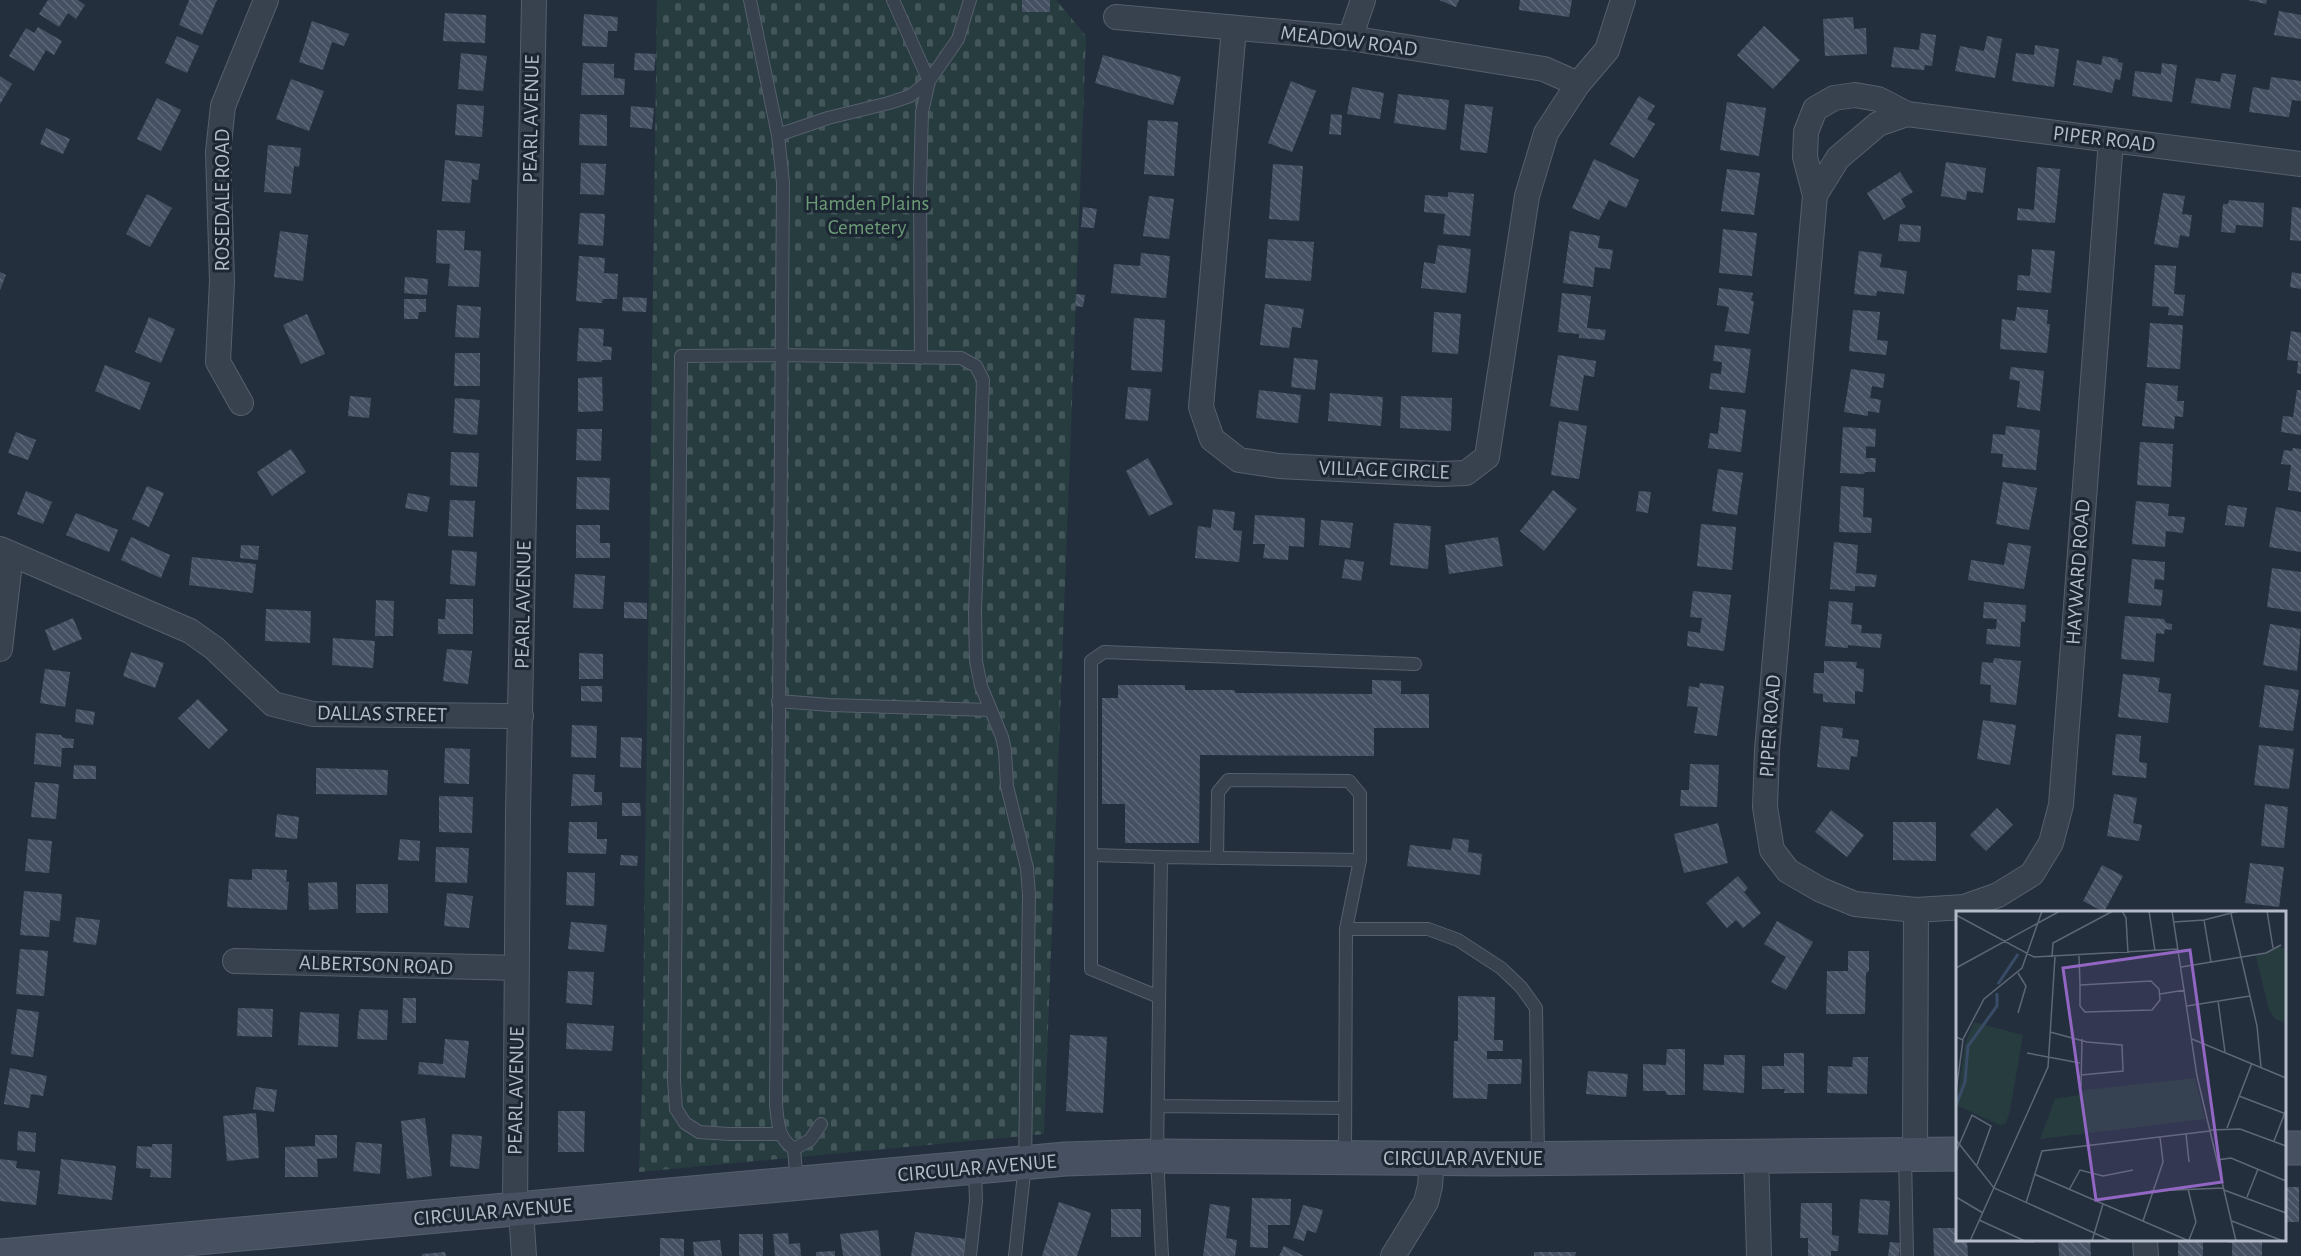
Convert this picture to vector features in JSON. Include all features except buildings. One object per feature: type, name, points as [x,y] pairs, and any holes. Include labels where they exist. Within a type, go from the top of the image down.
[{"type":"main road","name":"CIRCULAR AVENUE","points":[[0,1256],[225,1246],[518,1210],[1065,1159],[1157,1156],[1538,1158],[1956,1154]]},
{"type":"street","name":"ROSEDALE ROAD","points":[[241,403],[218,362],[222,281],[218,152],[222,106],[266,0]]},
{"type":"street","name":"PEARL AVENUE","points":[[524,1256],[518,1210],[517,968],[534,0]]},
{"type":"street","points":[[1350,38],[1363,0]]},
{"type":"street","name":"VILLAGE CIRCLE","points":[[1234,28],[1201,407],[1212,439],[1239,460],[1279,466],[1438,474],[1466,473],[1487,457],[1527,196],[1546,133],[1578,84],[1607,50],[1623,0]]},
{"type":"street","name":"MEADOW ROAD","points":[[1116,17],[1350,38],[1544,69],[1578,84]]},
{"type":"street","name":"PIPER ROAD","points":[[1916,910],[1855,904],[1821,890],[1788,871],[1772,850],[1765,807],[1767,750],[1785,527],[1815,195],[1805,157],[1806,132],[1815,109],[1834,98],[1855,95],[1878,99],[1907,114],[2301,164]]},
{"type":"street","name":"PIPER ROAD","points":[[1815,195],[1838,158],[1878,124],[1907,114]]},
{"type":"street","name":"HAYWARD ROAD","points":[[1916,910],[1964,907],[1998,895],[2032,874],[2051,843],[2061,805],[2111,140]]},
{"type":"street","name":"DALLAS STREET","points":[[6,551],[190,631],[214,648],[273,704],[313,714],[521,716]]},
{"type":"street","points":[[0,649],[6,551]]},
{"type":"street","points":[[1910,1154],[1916,910]]},
{"type":"street","name":"ALBERTSON ROAD","points":[[235,961],[517,968]]},
{"type":"street","points":[[1756,1155],[1759,1256]]},
{"type":"street","points":[[1393,1256],[1426,1203],[1432,1158]]},
{"type":"street","points":[[2145,1241],[2146,1256]]},
{"type":"lane","points":[[750,0],[778,135],[783,183],[776,1105],[780,1134],[785,1143],[794,1149]]},
{"type":"lane","points":[[893,0],[930,81]]},
{"type":"lane","points":[[921,358],[920,158],[922,112],[930,81],[958,39],[970,0]]},
{"type":"lane","points":[[778,135],[828,118],[910,96],[930,81]]},
{"type":"lane","points":[[780,1134],[699,1132],[685,1123],[676,1109],[674,1081],[681,356],[962,358],[976,366],[983,380],[976,661],[989,710],[1002,737],[1007,786],[1027,868],[1029,895],[1025,1164],[1015,1256]]},
{"type":"lane","points":[[1159,997],[1091,969],[1092,661],[1104,652],[1415,664]]},
{"type":"lane","points":[[778,701],[989,710]]},
{"type":"lane","points":[[1217,858],[1218,792],[1228,780],[1349,781],[1360,794],[1360,860],[1347,929],[1345,1157]]},
{"type":"lane","points":[[1092,855],[1360,860]]},
{"type":"lane","points":[[1161,857],[1157,1156],[1162,1256]]},
{"type":"lane","points":[[1347,929],[1428,929],[1458,940],[1501,968],[1521,987],[1536,1008],[1538,1158]]},
{"type":"lane","points":[[1158,1106],[1344,1108]]},
{"type":"lane","points":[[794,1149],[810,1140],[821,1124]]},
{"type":"lane","points":[[794,1149],[797,1184]]},
{"type":"lane","points":[[1908,1256],[1910,1154]]},
{"type":"lane","points":[[970,1256],[976,1201],[974,1168]]},
{"type":"green space","name":"Hamden Plains Cemetery","points":[[657,0],[1056,0],[1086,36],[1044,1134],[639,1172]]}]
